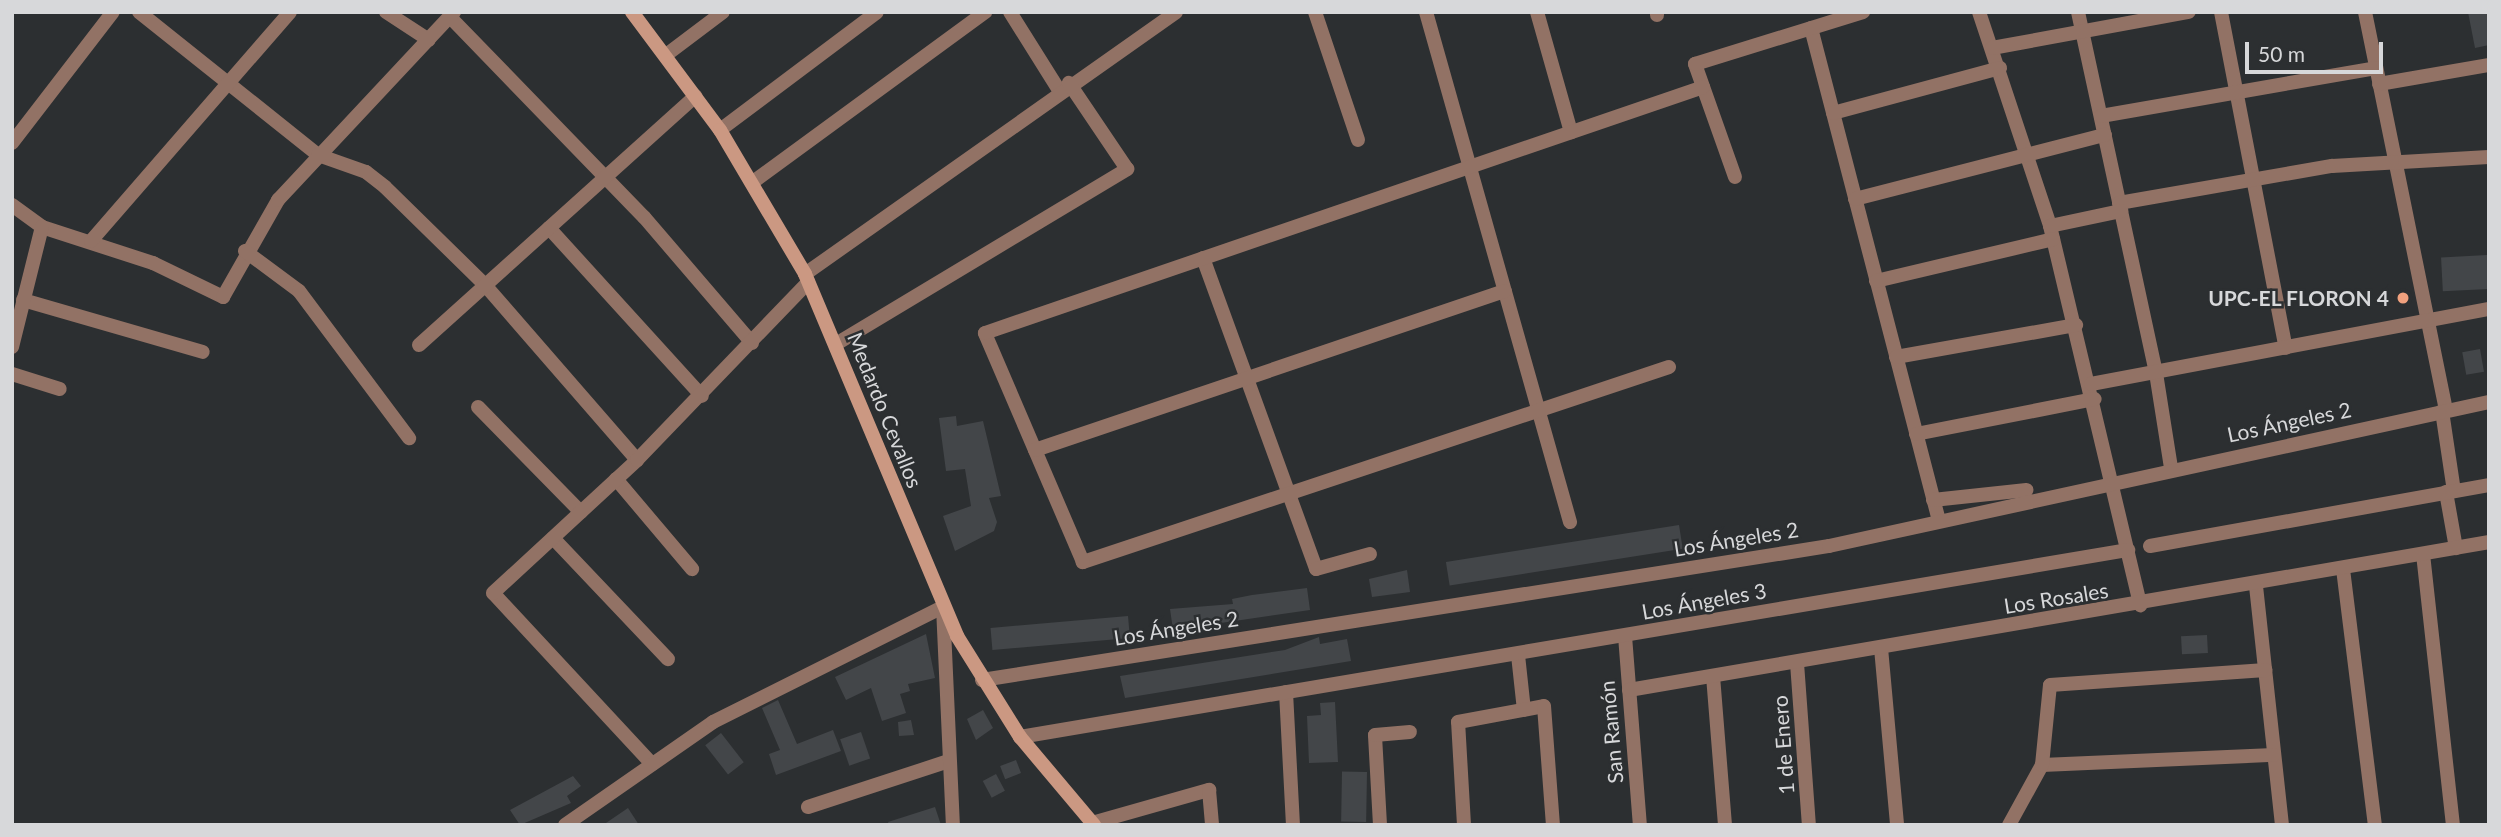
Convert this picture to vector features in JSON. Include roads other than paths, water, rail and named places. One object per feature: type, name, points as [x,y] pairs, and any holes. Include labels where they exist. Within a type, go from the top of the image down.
[{"type":"street","points":[[12,144],[113,12]]},
{"type":"street","points":[[139,12],[318,155],[366,172],[485,285],[637,460]]},
{"type":"street","points":[[91,242],[290,12]]},
{"type":"street","points":[[386,12],[429,40]]},
{"type":"street","name":"Medardo Cevallos","points":[[632,12],[720,130],[753,182],[806,278],[836,344],[943,607],[982,680],[1020,737],[1093,824]]},
{"type":"street","points":[[666,55],[723,12]]},
{"type":"street","points":[[720,130],[877,12]]},
{"type":"street","points":[[753,182],[985,12]]},
{"type":"street","points":[[836,344],[1128,169],[1010,12]]},
{"type":"street","points":[[652,764],[493,593],[702,396],[752,343],[806,278],[1064,87],[1176,12]]},
{"type":"street","points":[[1315,12],[1358,140]]},
{"type":"street","points":[[1426,12],[1570,522]]},
{"type":"street","points":[[1537,12],[1571,132]]},
{"type":"street","points":[[1735,177],[1695,64],[1863,12]]},
{"type":"street","points":[[1979,12],[2028,153],[2076,325],[2140,605]]},
{"type":"street","points":[[2078,12],[2156,373],[2171,468]]},
{"type":"street","points":[[1992,48],[2189,12]]},
{"type":"street","points":[[2221,12],[2286,348]]},
{"type":"street","points":[[2365,12],[2444,411],[2456,548]]},
{"type":"street","points":[[12,205],[42,227],[91,242],[223,297],[245,251],[318,155],[452,14],[605,177],[752,343]]},
{"type":"street","points":[[1811,28],[1937,517]]},
{"type":"street","points":[[2379,84],[2489,65]]},
{"type":"street","points":[[1833,113],[2000,68]]},
{"type":"street","points":[[2101,116],[2376,68]]},
{"type":"street","points":[[1669,367],[1083,562],[985,332],[1703,86]]},
{"type":"street","points":[[419,345],[696,96]]},
{"type":"street","points":[[1855,199],[2105,135]]},
{"type":"street","points":[[1876,281],[2051,233],[2120,207],[2255,180],[2395,163],[2489,157]]},
{"type":"street","points":[[12,348],[42,227]]},
{"type":"street","points":[[549,228],[702,396]]},
{"type":"street","points":[[245,251],[299,290],[409,438]]},
{"type":"street","points":[[1203,258],[1316,569],[1370,554]]},
{"type":"street","points":[[1035,450],[1505,291]]},
{"type":"street","points":[[23,300],[203,352]]},
{"type":"street","points":[[2091,384],[2489,309]]},
{"type":"street","points":[[1896,357],[2076,325]]},
{"type":"street","points":[[12,374],[60,389]]},
{"type":"street","points":[[1916,434],[2095,399]]},
{"type":"street","name":"Los Ángeles 2","points":[[982,680],[1829,546],[1937,517],[2489,402]]},
{"type":"street","points":[[478,407],[581,512]]},
{"type":"street","points":[[616,479],[692,569]]},
{"type":"street","points":[[1933,500],[2110,481]]},
{"type":"street","points":[[2150,546],[2489,485]]},
{"type":"street","points":[[553,538],[668,659]]},
{"type":"street","name":"Los Rosales","points":[[1629,690],[2256,586],[2489,541]]},
{"type":"street","name":"Los Ángeles 3","points":[[1020,737],[2128,550]]},
{"type":"street","points":[[2423,554],[2453,825]]},
{"type":"street","points":[[2343,569],[2375,825]]},
{"type":"street","points":[[2256,586],[2282,825]]},
{"type":"street","points":[[565,825],[713,722],[943,607],[953,825]]},
{"type":"street","name":"San Ramón","points":[[1625,636],[1640,825]]},
{"type":"street","points":[[1881,648],[1896,825]]},
{"type":"street","points":[[1518,655],[1524,710]]},
{"type":"street","name":"1 de Enero","points":[[1797,663],[1810,825]]},
{"type":"street","points":[[2009,825],[2042,765],[2050,685],[2265,670]]},
{"type":"street","points":[[1713,676],[1726,825]]},
{"type":"street","points":[[1286,692],[1293,825]]},
{"type":"street","points":[[1464,825],[1458,722],[1544,706],[1553,825]]},
{"type":"street","points":[[1380,825],[1375,735],[1410,732]]},
{"type":"street","points":[[2042,765],[2274,755]]},
{"type":"street","points":[[808,807],[948,761]]},
{"type":"street","points":[[1093,824],[1209,790],[1212,825]]},
{"type":"place","name":"UPC-EL FLORON 4","points":[[2403,298]]}]
